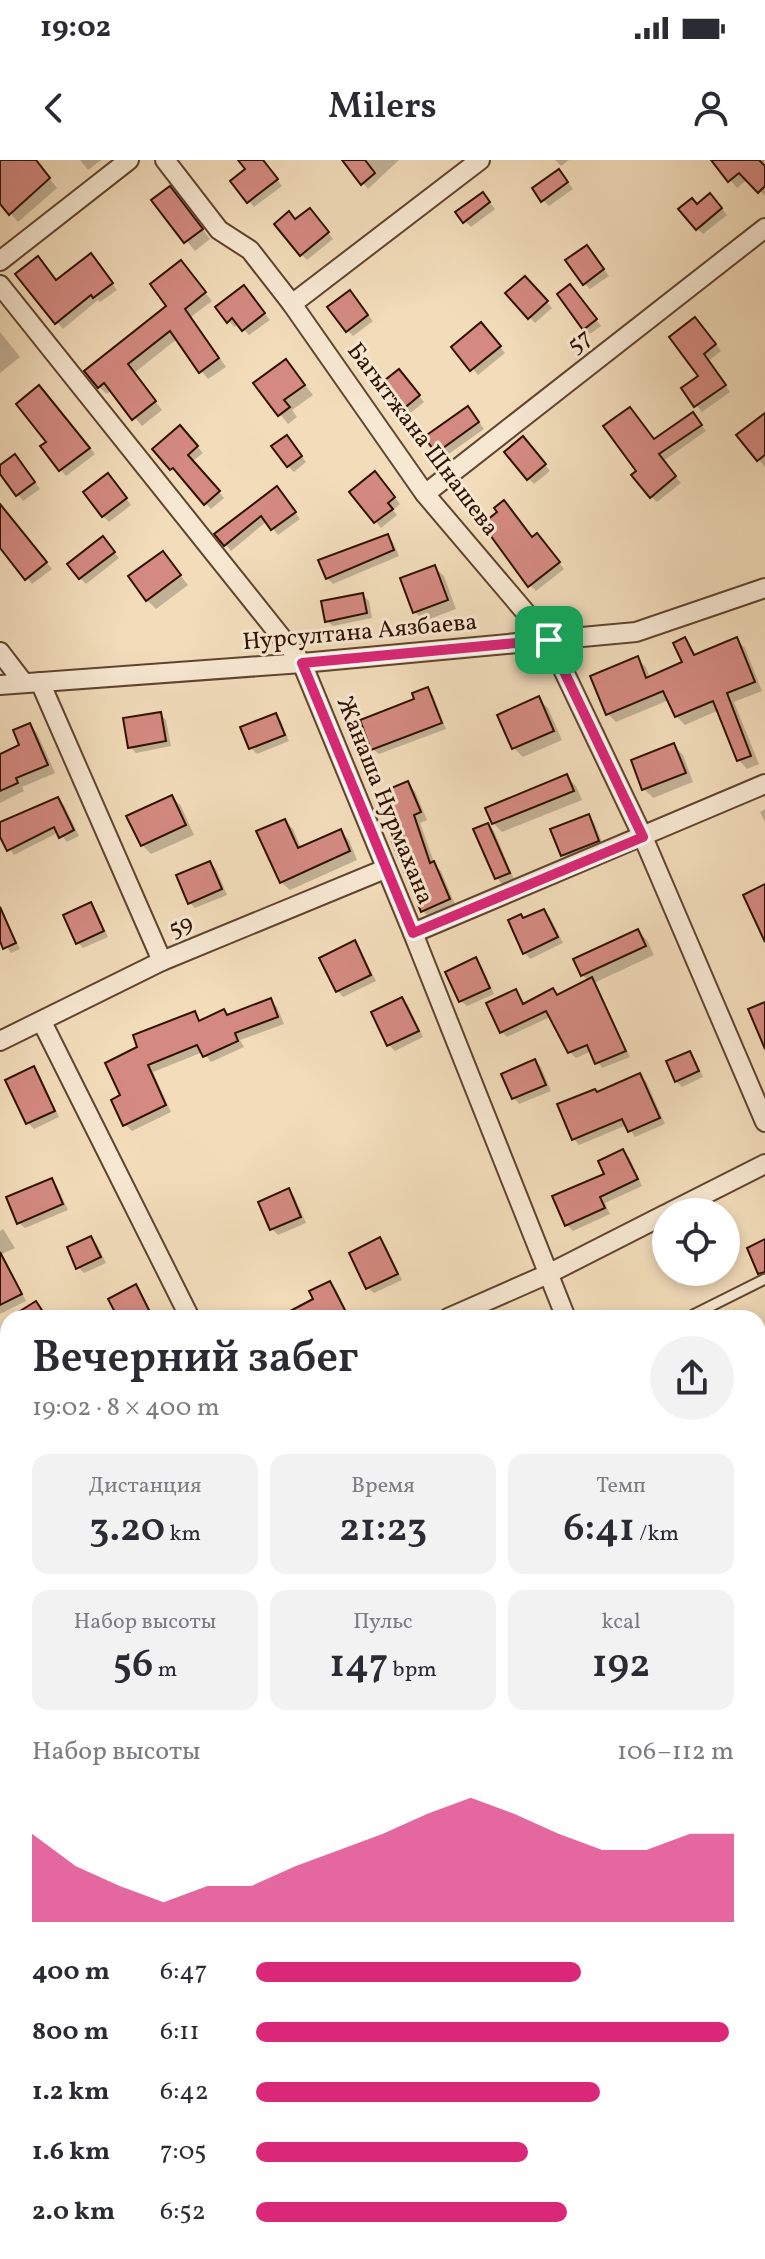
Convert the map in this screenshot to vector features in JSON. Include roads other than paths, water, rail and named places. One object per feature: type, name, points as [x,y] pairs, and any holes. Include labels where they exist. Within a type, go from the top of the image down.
[{"type":"street","points":[[0,261],[129,160]]},
{"type":"street","name":"Багытжана Шнашева","points":[[165,160],[219,230],[250,250],[292,304],[425,494],[549,640],[643,837],[765,1122]]},
{"type":"street","points":[[292,304],[480,160]]},
{"type":"street","name":"57","points":[[425,494],[765,228]]},
{"type":"street","name":"Жанаша Нурмахана","points":[[0,285],[302,663],[563,1310]]},
{"type":"street","name":"Нурсултана Аязбаева","points":[[0,685],[302,663],[636,632],[765,588]]},
{"type":"street","points":[[0,652],[31,682],[162,961]]},
{"type":"street","points":[[413,933],[765,784]]},
{"type":"street","name":"59","points":[[0,1041],[162,961],[385,869]]},
{"type":"street","points":[[42,1022],[186,1310]]},
{"type":"street","points":[[698,1198],[765,1164]]},
{"type":"street","points":[[466,1310],[548,1274],[652,1221]]},
{"type":"lane","points":[[703,1310],[765,1279]]}]
